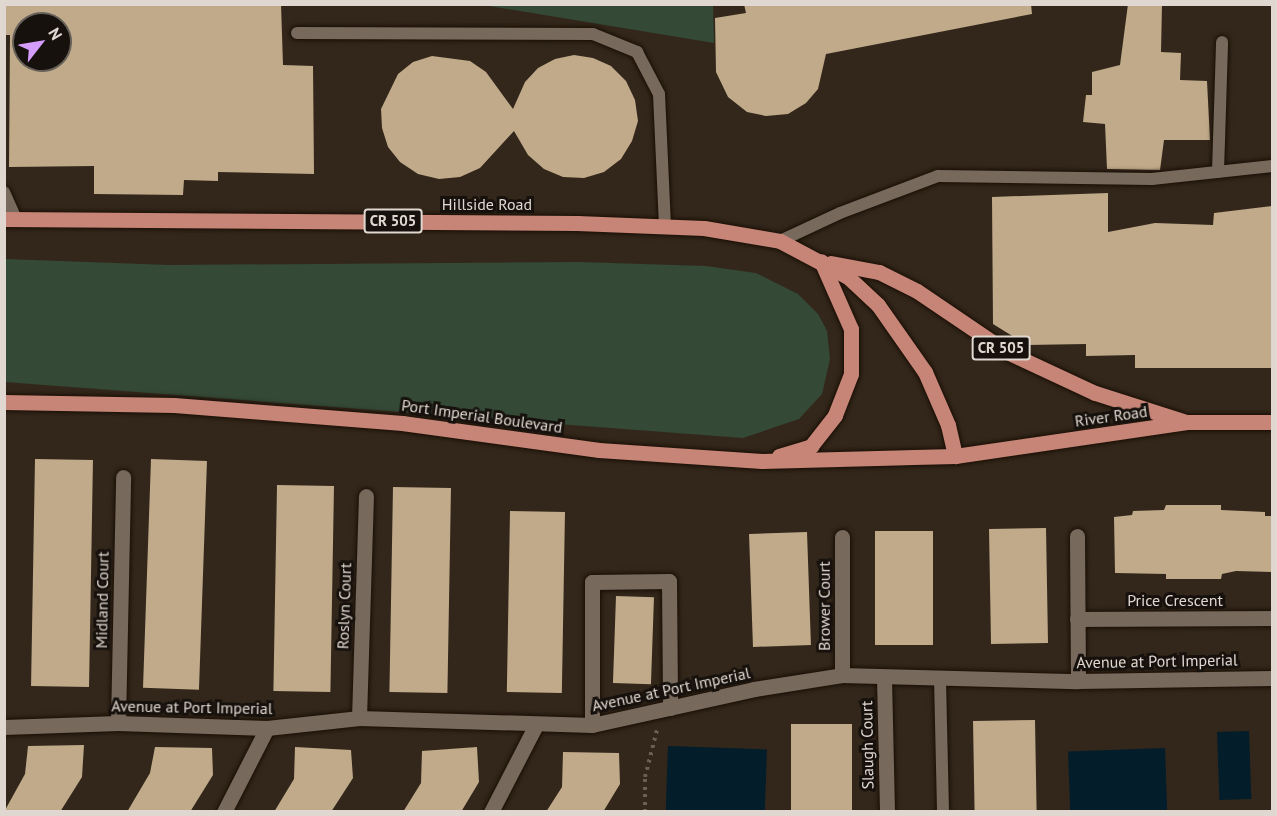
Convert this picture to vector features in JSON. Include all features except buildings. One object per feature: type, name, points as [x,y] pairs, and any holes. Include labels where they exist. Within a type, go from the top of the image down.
[{"type":"main road","name":"Hillside Road","points":[[10,219],[565,222],[704,228],[780,241],[821,261]]},
{"type":"main road","name":"CR 505","points":[[821,261],[879,272],[917,291],[1007,352],[1095,393],[1189,422]]},
{"type":"main road","name":"CR 505","points":[[821,261],[878,304],[902,334],[925,372],[948,425],[955,456]]},
{"type":"main road","points":[[762,461],[811,446],[835,415],[850,375],[851,329],[821,261]]},
{"type":"main road","name":"Port Imperial Boulevard","points":[[4,402],[174,405],[402,423],[599,450],[762,461],[955,456]]},
{"type":"main road","name":"River Road","points":[[955,456],[1189,422],[1272,422]]},
{"type":"street","name":"Midland Court","points":[[118,723],[123,477]]},
{"type":"street","name":"Roslyn Court","points":[[359,718],[366,496]]},
{"type":"street","points":[[1077,536],[1077,681]]},
{"type":"street","name":"Brower Court","points":[[842,537],[843,675]]},
{"type":"street","points":[[592,725],[592,582],[669,581],[670,708]]},
{"type":"street","name":"Price Crescent","points":[[1077,618],[1272,618]]},
{"type":"street","name":"Avenue at Port Imperial","points":[[4,727],[118,723],[267,728],[359,718],[592,725],[754,689],[843,675],[884,678],[1077,681],[1272,678]]},
{"type":"street","name":"Slaugh Court","points":[[884,678],[887,812]]},
{"type":"street","points":[[491,812],[536,725]]},
{"type":"street","points":[[224,812],[267,728]]},
{"type":"lane","points":[[297,33],[593,33],[638,52],[659,94],[665,227]]},
{"type":"lane","points":[[1218,172],[1222,42]]},
{"type":"lane","points":[[780,241],[840,213],[938,176],[1152,179],[1272,166]]},
{"type":"lane","points":[[4,192],[10,219]]},
{"type":"lane","points":[[940,679],[944,812]]},
{"type":"path","points":[[645,812],[645,777],[657,729],[653,712]]},
{"type":"green space","points":[[483,5],[713,5],[714,43]]},
{"type":"green space","points":[[5,259],[169,265],[579,262],[706,266],[756,273],[798,294],[818,314],[827,331],[830,359],[822,394],[799,419],[743,438],[5,382]]},
{"type":"water","points":[[1249,731],[1251,799],[1219,800],[1217,732]]},
{"type":"water","points":[[668,746],[767,749],[765,812],[666,811]]},
{"type":"water","points":[[1165,748],[1167,811],[1070,812],[1068,751]]}]
